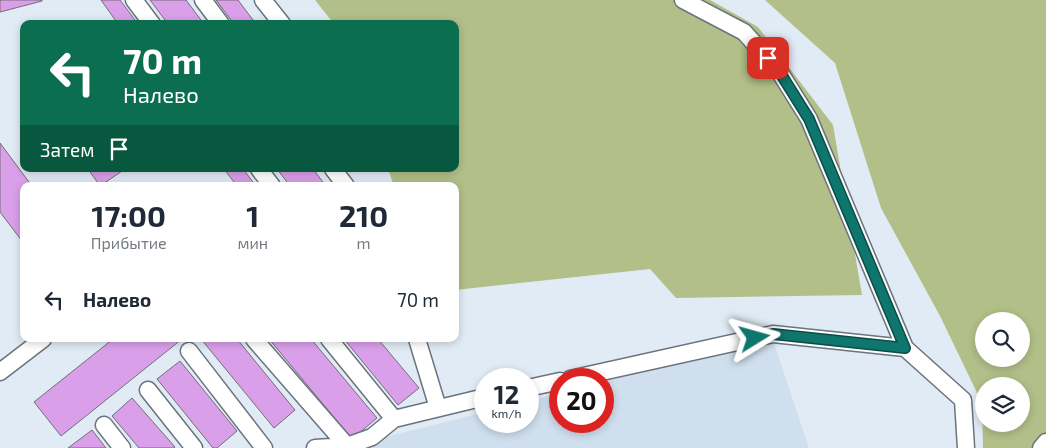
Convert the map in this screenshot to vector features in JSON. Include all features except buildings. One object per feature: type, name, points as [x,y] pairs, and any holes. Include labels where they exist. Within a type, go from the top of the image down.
[{"type":"street","points":[[134,0],[149,20]]},
{"type":"street","points":[[203,0],[218,20]]},
{"type":"street","points":[[264,0],[279,20]]},
{"type":"street","points":[[683,0],[744,32],[779,71],[809,119],[905,348],[963,400],[966,448]]},
{"type":"street","points":[[261,172],[269,182]]},
{"type":"street","points":[[336,172],[344,182]]},
{"type":"street","points":[[614,369],[773,334],[905,348]]},
{"type":"street","points":[[0,372],[39,342]]},
{"type":"street","points":[[257,342],[346,446]]},
{"type":"street","points":[[331,342],[394,419]]},
{"type":"street","points":[[418,342],[438,408]]},
{"type":"street","points":[[189,351],[264,448]]},
{"type":"street","points":[[148,390],[194,448]]},
{"type":"street","points":[[315,448],[346,446],[372,437],[394,419],[474,400]]},
{"type":"street","points":[[104,425],[122,448]]},
{"type":"street","points":[[1041,448],[1046,442]]},
{"type":"shaded area","points":[[773,340],[809,448],[348,448],[474,415],[474,433],[539,433],[539,398],[549,396],[549,433],[614,433],[614,379]]},
{"type":"green space","points":[[315,0],[710,0],[758,27],[833,125],[862,295],[676,298],[650,269],[459,290],[459,182],[393,182],[389,172],[459,172],[459,20],[331,20]]},
{"type":"green space","points":[[765,0],[1046,0],[1046,448],[983,448],[983,432],[1030,432],[1030,377],[975,377],[975,388],[940,316],[881,208],[835,63]]},
{"type":"route","points":[[755,338],[773,334],[905,348],[809,119],[779,71],[768,58]]}]
